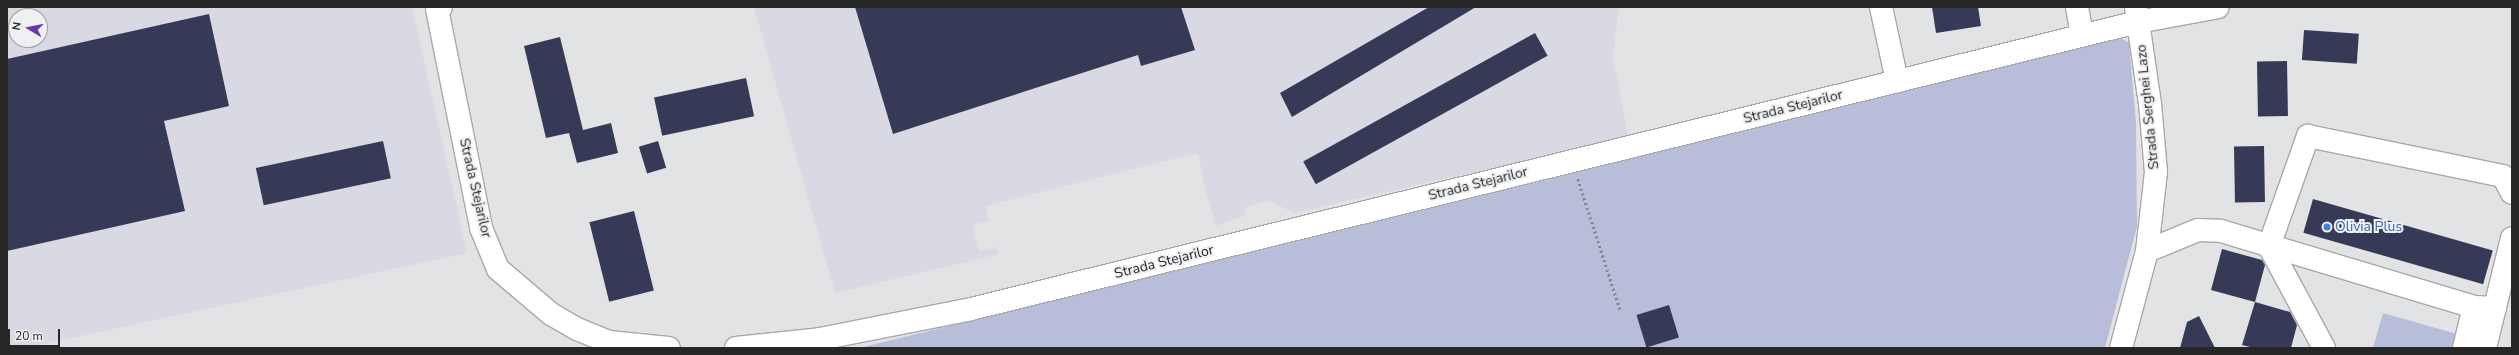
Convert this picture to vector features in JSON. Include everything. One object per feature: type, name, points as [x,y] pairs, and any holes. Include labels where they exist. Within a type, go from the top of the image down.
[{"type":"street","points":[[1881,7],[1897,81]]},
{"type":"street","points":[[2077,7],[2082,36]]},
{"type":"street","name":"Strada Stejarilor","points":[[736,348],[820,339],[971,309],[2082,36],[2137,14],[2218,7]]},
{"type":"street","name":"Strada Stejarilor","points":[[439,8],[481,228],[498,269],[551,314],[577,329],[610,342],[670,348]]},
{"type":"street","name":"Strada Serghei Lazo","points":[[2121,348],[2147,251],[2156,172],[2150,104],[2137,14]]},
{"type":"street","points":[[2324,348],[2269,246],[2308,136],[2503,176],[2512,193]]},
{"type":"street","points":[[2147,251],[2198,230],[2221,231],[2484,308]]},
{"type":"street","points":[[2464,348],[2484,308],[2512,238]]},
{"type":"street","points":[[2484,308],[2485,348]]},
{"type":"path","points":[[1572,161],[1621,312]]},
{"type":"shaded area","points":[[7,7],[412,7],[467,253],[25,348],[7,348]]},
{"type":"shaded area","points":[[754,7],[1619,7],[1613,56],[1628,137],[1294,213],[1268,200],[1244,208],[1246,215],[1216,226],[1205,188],[1198,153],[986,206],[989,221],[973,225],[979,251],[996,247],[999,254],[835,293]]},
{"type":"shaded area","points":[[2116,35],[2129,43],[2136,123],[2137,226],[2105,348],[859,348],[1551,179]]},
{"type":"shaded area","points":[[2383,313],[2457,334],[2453,348],[2373,348]]},
{"type":"building","points":[[855,7],[1181,7],[1195,50],[1141,66],[1138,55],[893,134]]},
{"type":"building","points":[[1429,7],[1476,7],[1292,117],[1280,93]]},
{"type":"building","points":[[1932,7],[1978,7],[1981,26],[1936,33]]},
{"type":"building","points":[[209,14],[229,106],[164,121],[185,211],[7,251],[7,59]]},
{"type":"building","points":[[2304,30],[2359,34],[2357,64],[2302,60]]},
{"type":"building","points":[[1535,33],[1548,56],[1316,184],[1303,161]]},
{"type":"building","points":[[560,37],[583,130],[611,123],[618,153],[577,163],[569,133],[546,138],[524,46]]},
{"type":"building","points":[[2287,61],[2288,116],[2258,117],[2257,62]]},
{"type":"building","points":[[746,78],[754,116],[662,136],[654,98]]},
{"type":"building","points":[[383,141],[391,178],[264,205],[256,168]]},
{"type":"building","points":[[658,141],[666,168],[647,174],[639,147]]},
{"type":"building","points":[[2264,146],[2265,202],[2235,203],[2234,147]]},
{"type":"building","points":[[2313,199],[2493,251],[2483,284],[2303,233]]},
{"type":"building","points":[[634,211],[654,291],[609,302],[589,222]]},
{"type":"building","points":[[2222,249],[2262,260],[2265,265],[2255,302],[2211,290]]},
{"type":"building","points":[[2255,302],[2290,312],[2297,325],[2291,348],[2254,348],[2242,345]]},
{"type":"building","points":[[1669,305],[1679,338],[1646,347],[1636,315]]},
{"type":"building","points":[[2199,316],[2215,348],[2180,348],[2187,322]]},
{"type":"place","name":"Olivia Plus","points":[[2327,227]]}]
